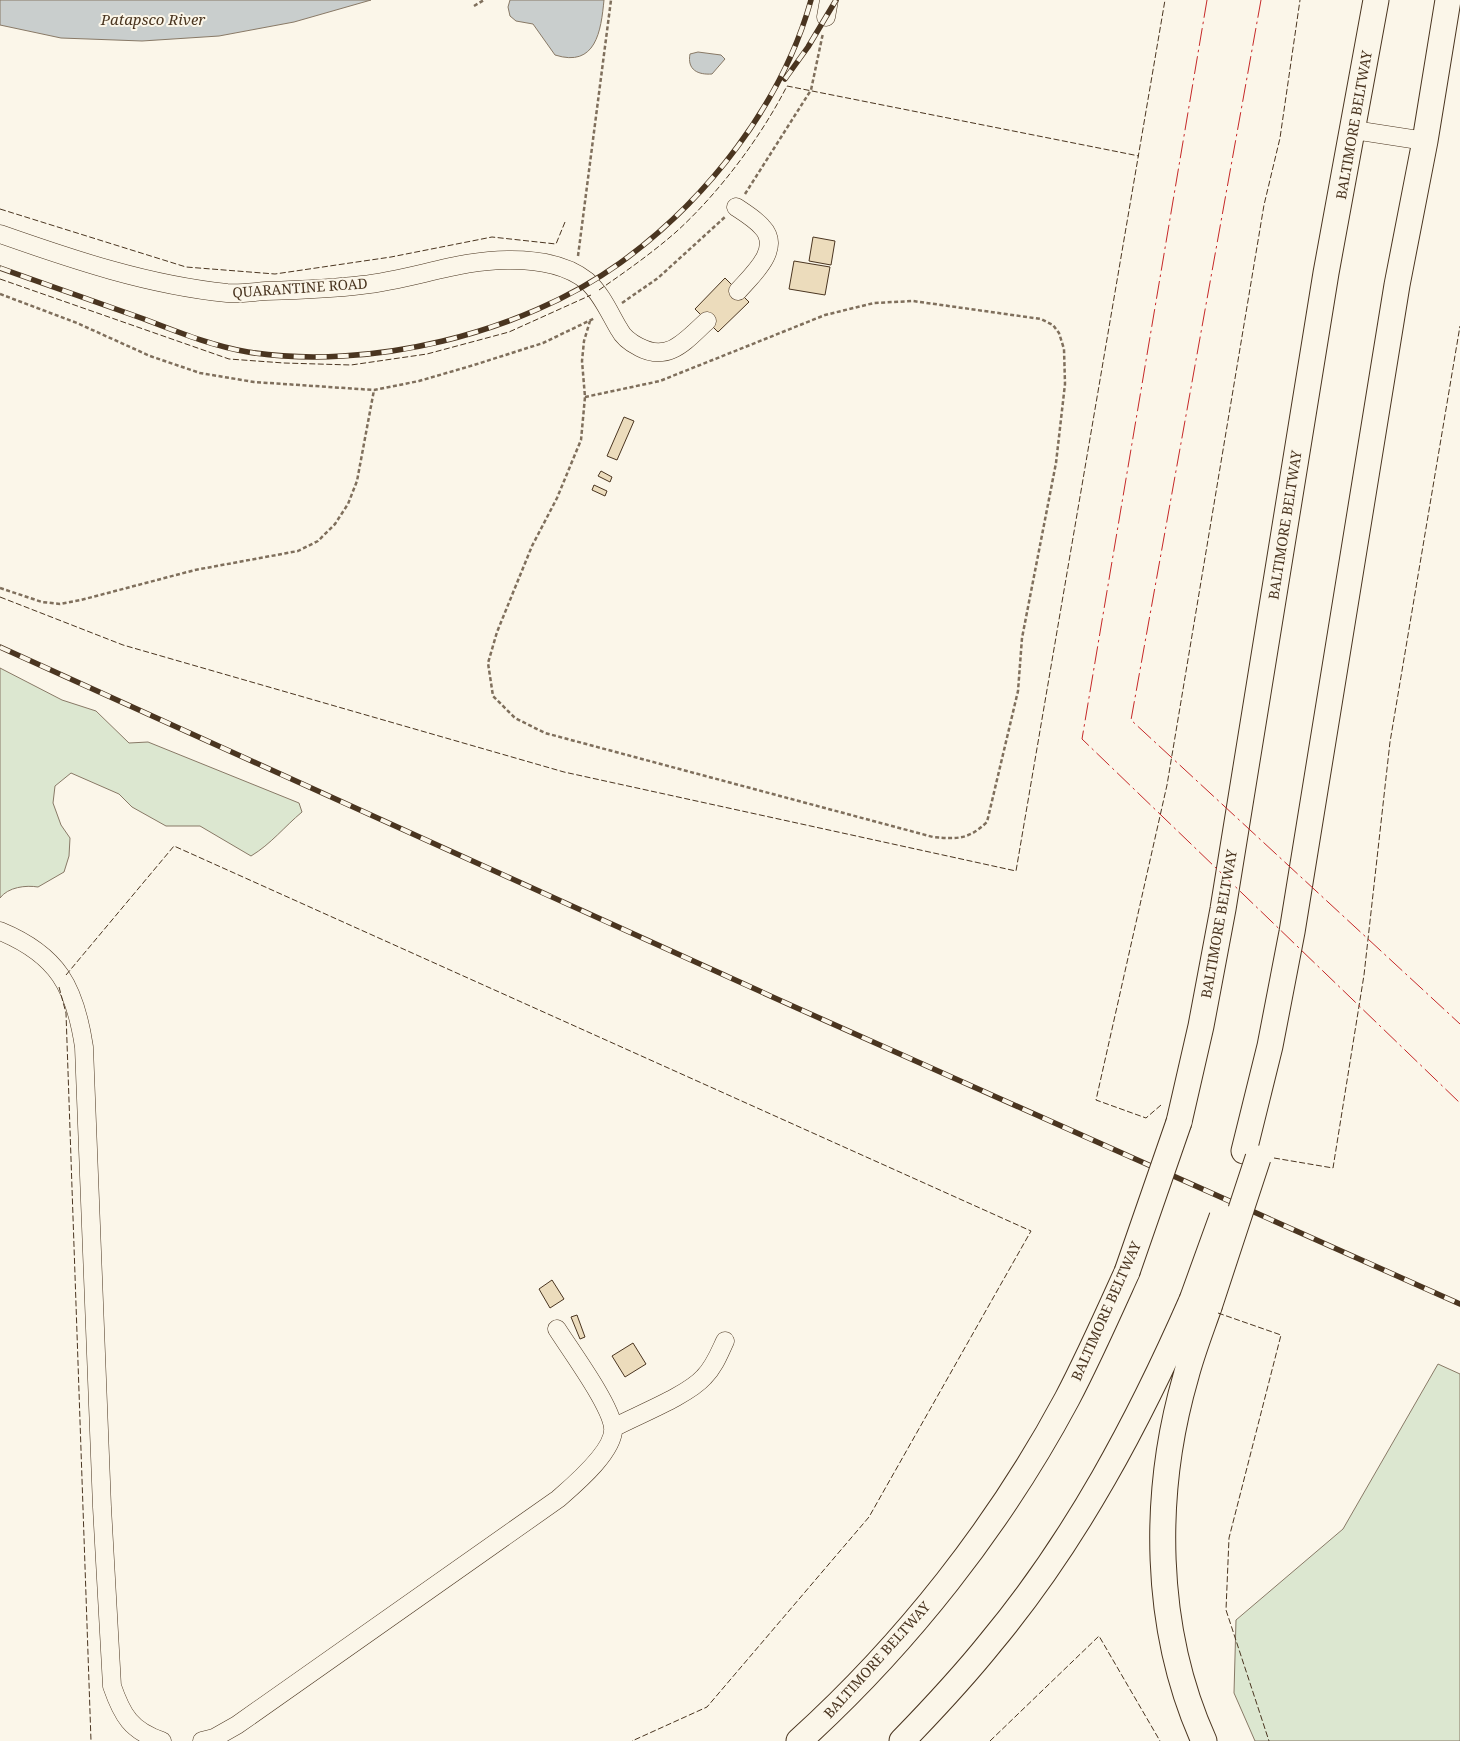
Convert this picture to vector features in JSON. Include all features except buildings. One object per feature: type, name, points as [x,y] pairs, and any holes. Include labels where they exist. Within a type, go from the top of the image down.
[{"type":"highway","name":"BALTIMORE BELTWAY","points":[[799,1741],[887,1653],[936,1594],[986,1528],[1030,1462],[1066,1400],[1127,1272],[1179,1122],[1201,1026],[1223,909],[1326,273],[1354,130],[1376,0]]},
{"type":"highway","points":[[1204,1741],[1180,1672],[1169,1614],[1162,1527],[1173,1431],[1200,1303],[1251,1154],[1292,932],[1397,285],[1425,141],[1448,0]]},
{"type":"highway","points":[[902,1741],[992,1641],[1060,1546],[1093,1497],[1200,1303]]},
{"type":"street","points":[[1354,130],[1425,141]]},
{"type":"street","points":[[736,207],[763,228],[768,240],[768,254],[760,267],[738,291]]},
{"type":"street","name":"QUARANTINE ROAD","points":[[0,234],[84,263],[132,276],[181,287],[230,293],[364,285],[509,260],[540,261],[574,272],[589,283],[609,311],[620,332],[632,344],[650,353],[666,353],[681,345],[707,321]]},
{"type":"street","points":[[0,931],[20,939],[54,967],[70,989],[79,1013],[84,1047],[102,1507],[112,1686],[120,1708],[132,1725],[147,1736],[162,1741]]},
{"type":"street","points":[[202,1741],[214,1738],[237,1725],[558,1499],[587,1474],[610,1439],[613,1428],[606,1407],[557,1329]]},
{"type":"street","points":[[613,1428],[684,1392],[703,1379],[713,1366],[724,1340]]},
{"type":"path","points":[[474,6],[484,0]]},
{"type":"path","points":[[574,272],[580,248],[611,0]]},
{"type":"path","points":[[0,294],[77,323],[150,356],[200,372],[254,382],[374,390],[474,365],[543,343],[609,311],[658,278],[736,207],[811,90],[828,8]]},
{"type":"path","points":[[586,397],[660,381],[825,315],[874,303],[913,302],[1041,319],[1053,325],[1059,333],[1064,349],[1066,384],[1056,462],[1022,638],[1018,691],[987,822],[966,837],[933,837],[545,733],[515,718],[492,696],[488,663],[497,632],[529,555],[557,498],[581,440],[586,397],[582,362],[584,341],[590,321]]},
{"type":"path","points":[[0,588],[42,602],[60,604],[195,570],[298,551],[318,540],[335,524],[348,504],[357,481],[374,390]]},
{"type":"green space","points":[[0,668],[62,700],[96,711],[129,743],[148,742],[299,803],[302,812],[271,841],[251,856],[200,826],[166,826],[132,807],[119,794],[71,773],[55,786],[53,803],[61,825],[70,838],[69,856],[64,872],[38,887],[28,886],[12,889],[0,898]]},
{"type":"green space","points":[[1438,1364],[1460,1374],[1460,1741],[1255,1741],[1234,1693],[1236,1620],[1343,1529]]},
{"type":"water","name":"Patapsco River","points":[[0,0],[371,0],[294,22],[219,36],[142,41],[61,38],[0,25]]},
{"type":"water","points":[[510,0],[604,0],[601,24],[594,44],[580,56],[569,58],[555,55],[533,24],[516,21],[510,16],[508,7]]},
{"type":"water","points":[[698,52],[721,55],[725,59],[712,74],[702,74],[692,68],[690,64],[690,54]]},
{"type":"railway","points":[[0,268],[195,338],[248,352],[294,357],[343,356],[392,351],[442,341],[490,327],[537,310],[581,288],[620,263],[652,238],[682,210],[711,180],[761,112],[781,76],[798,39],[811,0]]},
{"type":"railway","points":[[785,79],[808,47],[836,0]]},
{"type":"railway","points":[[0,647],[797,1008],[1460,1304]]},
{"type":"fence","points":[[0,597],[123,645],[564,772],[1016,871],[1165,0]]},
{"type":"fence","points":[[1161,1105],[1146,1118],[1096,1100],[1167,785],[1264,205],[1280,138],[1300,0]]},
{"type":"fence","points":[[599,290],[667,240],[708,200],[752,144],[787,86],[1139,156]]},
{"type":"fence","points":[[0,209],[186,267],[275,274],[391,257],[492,237],[556,244],[565,222]]},
{"type":"fence","points":[[0,279],[229,359],[351,365],[427,354],[509,332],[591,295]]},
{"type":"fence","points":[[1274,1158],[1333,1168],[1364,975],[1390,742],[1460,326]]},
{"type":"fence","points":[[66,975],[174,846],[1031,1231],[869,1517],[707,1707],[632,1741]]},
{"type":"fence","points":[[59,987],[66,1013],[91,1741]]},
{"type":"fence","points":[[1218,1313],[1281,1335],[1229,1538],[1226,1610],[1269,1741]]},
{"type":"fence","points":[[990,1741],[1099,1636],[1160,1741]]},
{"type":"power","points":[[1207,0],[1082,739],[1460,1103]]},
{"type":"power","points":[[1261,0],[1131,720],[1460,1024]]}]
